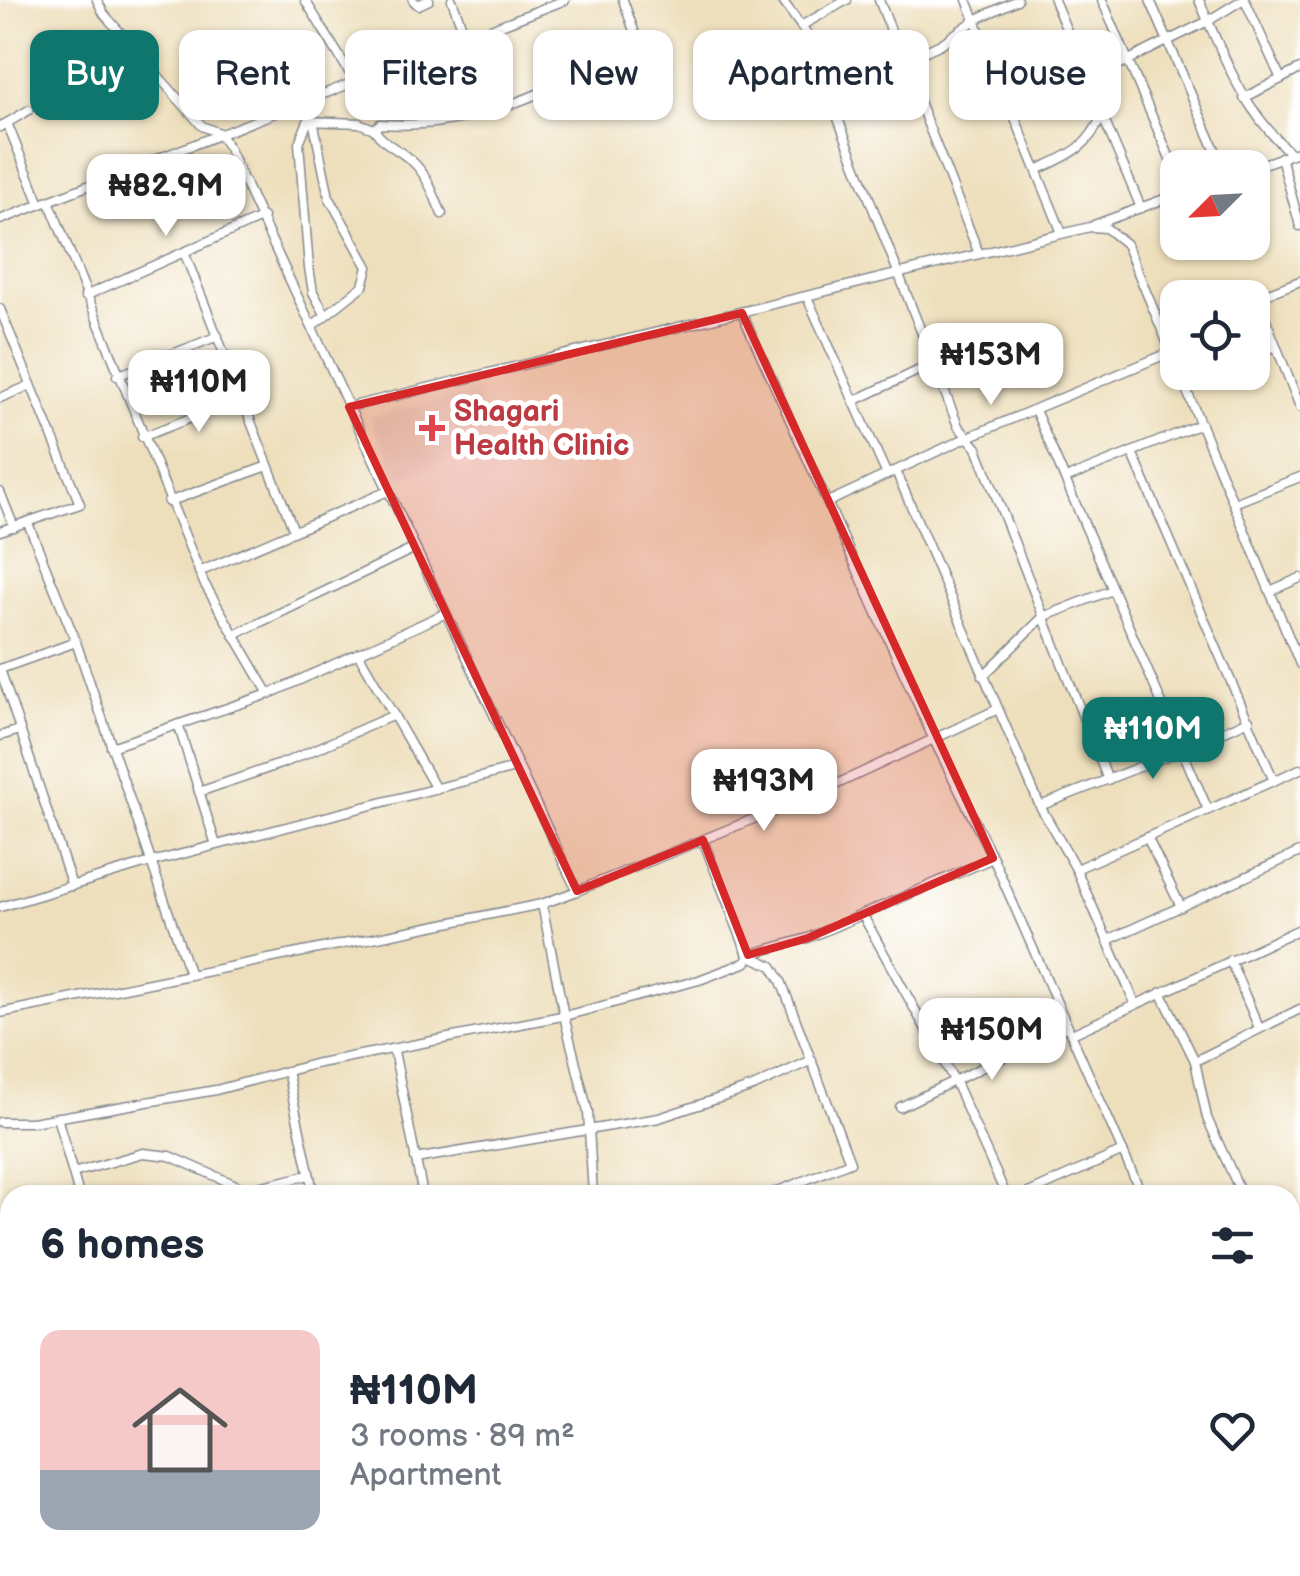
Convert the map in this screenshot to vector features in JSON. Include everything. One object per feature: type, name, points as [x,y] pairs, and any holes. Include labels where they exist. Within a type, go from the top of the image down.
[{"type":"street","points":[[97,0],[104,14],[202,126],[219,133],[262,217],[577,891]]},
{"type":"street","points":[[305,0],[345,65]]},
{"type":"street","points":[[412,0],[418,5],[429,0]]},
{"type":"street","points":[[452,0],[463,30]]},
{"type":"street","points":[[487,30],[565,0]]},
{"type":"street","points":[[374,129],[380,124],[412,126],[474,118],[522,102],[612,60],[639,40],[623,0]]},
{"type":"street","points":[[782,0],[804,30]]},
{"type":"street","points":[[801,26],[847,0]]},
{"type":"street","points":[[879,0],[891,30]]},
{"type":"street","points":[[967,0],[980,30]]},
{"type":"street","points":[[929,50],[1017,0]]},
{"type":"street","points":[[1054,0],[1067,30]]},
{"type":"street","points":[[1102,0],[1166,150]]},
{"type":"street","points":[[1150,0],[1215,150]]},
{"type":"street","points":[[1199,0],[1244,98],[1268,132],[1296,152]]},
{"type":"street","points":[[1121,64],[1244,0],[1281,78]]},
{"type":"street","points":[[1244,98],[1300,68]]},
{"type":"street","points":[[30,110],[4,125],[44,202],[199,572],[268,694]]},
{"type":"street","points":[[0,220],[252,120]]},
{"type":"street","points":[[312,326],[363,286],[368,266],[329,197],[313,120]]},
{"type":"street","points":[[325,314],[314,292],[309,268],[299,143],[304,127],[313,120],[359,123],[374,129],[425,175],[442,214]]},
{"type":"street","points":[[839,120],[932,364],[966,438],[977,448],[1108,780]]},
{"type":"street","points":[[927,120],[979,254]]},
{"type":"street","points":[[1017,120],[1062,233]]},
{"type":"street","points":[[1094,136],[1100,120]]},
{"type":"street","points":[[1104,120],[1141,208]]},
{"type":"street","points":[[1037,170],[1070,154],[1094,136],[1110,134]]},
{"type":"street","points":[[1270,161],[1296,152]]},
{"type":"street","points":[[1281,157],[1300,226]]},
{"type":"street","points":[[348,407],[1090,227],[1160,201]]},
{"type":"street","points":[[84,296],[262,217]]},
{"type":"street","points":[[1090,227],[1106,228],[1126,244],[1160,325]]},
{"type":"street","points":[[184,252],[294,531]]},
{"type":"street","points":[[1270,293],[1300,282]]},
{"type":"street","points":[[807,297],[984,676],[1040,806],[1076,869],[1135,1004]]},
{"type":"street","points":[[0,309],[3,327],[80,504],[0,530]]},
{"type":"street","points":[[742,313],[933,738],[993,858],[1138,1185]]},
{"type":"street","points":[[1270,332],[1300,407]]},
{"type":"street","points":[[117,376],[218,336]]},
{"type":"street","points":[[1270,348],[1276,346]]},
{"type":"street","points":[[828,502],[966,438],[1160,357]]},
{"type":"street","points":[[854,402],[932,364]]},
{"type":"street","points":[[0,398],[31,385]]},
{"type":"street","points":[[1187,390],[1300,664]]},
{"type":"street","points":[[142,437],[242,398]]},
{"type":"street","points":[[1035,410],[1208,810]]},
{"type":"street","points":[[1065,478],[1201,424]]},
{"type":"street","points":[[1132,452],[1274,781]]},
{"type":"street","points":[[168,502],[268,466]]},
{"type":"street","points":[[1234,503],[1300,476]]},
{"type":"street","points":[[199,572],[388,491]]},
{"type":"street","points":[[0,492],[14,526]]},
{"type":"street","points":[[28,522],[76,642],[190,975]]},
{"type":"street","points":[[234,635],[415,548]]},
{"type":"street","points":[[1270,591],[1300,578]]},
{"type":"street","points":[[984,676],[1043,617],[1112,590]]},
{"type":"street","points":[[111,746],[268,694],[446,612]]},
{"type":"street","points":[[72,886],[0,669],[76,642]]},
{"type":"street","points":[[358,652],[436,789]]},
{"type":"street","points":[[0,1013],[542,904],[822,791],[998,708]]},
{"type":"street","points":[[199,792],[286,762],[394,715]]},
{"type":"street","points":[[1040,806],[1249,720]]},
{"type":"street","points":[[178,724],[216,845]]},
{"type":"street","points":[[0,736],[20,730]]},
{"type":"street","points":[[0,907],[151,862],[519,767]]},
{"type":"street","points":[[1076,869],[1300,769]]},
{"type":"street","points":[[1148,837],[1181,907]]},
{"type":"street","points":[[0,1122],[32,1122],[216,1090],[287,1071],[564,1016],[699,980],[748,962],[703,840]]},
{"type":"street","points":[[1108,940],[1300,852]]},
{"type":"street","points":[[748,955],[808,938],[993,858]]},
{"type":"street","points":[[542,904],[588,1112],[593,1185]]},
{"type":"street","points":[[862,914],[954,1080],[1001,1185]]},
{"type":"street","points":[[900,1107],[1300,928]]},
{"type":"street","points":[[748,955],[772,966],[850,1162],[793,1185]]},
{"type":"street","points":[[1230,960],[1259,1028]]},
{"type":"street","points":[[1161,992],[1194,1061],[1207,1118],[1237,1185]]},
{"type":"street","points":[[1194,1061],[1300,1009]]},
{"type":"street","points":[[394,1051],[421,1185]]},
{"type":"street","points":[[415,1159],[590,1132],[704,1106],[812,1060]]},
{"type":"street","points":[[287,1071],[312,1185]]},
{"type":"street","points":[[57,1117],[76,1185]]},
{"type":"street","points":[[1046,1185],[1123,1151]]},
{"type":"street","points":[[73,1173],[143,1154],[170,1156],[235,1185]]},
{"type":"street","points":[[267,1185],[309,1175]]},
{"type":"highlighted area","points":[[742,313],[993,858],[808,938],[748,955],[703,840],[577,891],[349,407]]},
{"type":"shaded area","name":"Shagari Health Clinic","points":[[476,391],[491,440],[399,480],[370,417]]},
{"type":"place","name":"Shagari Health Clinic","points":[[432,428]]}]
